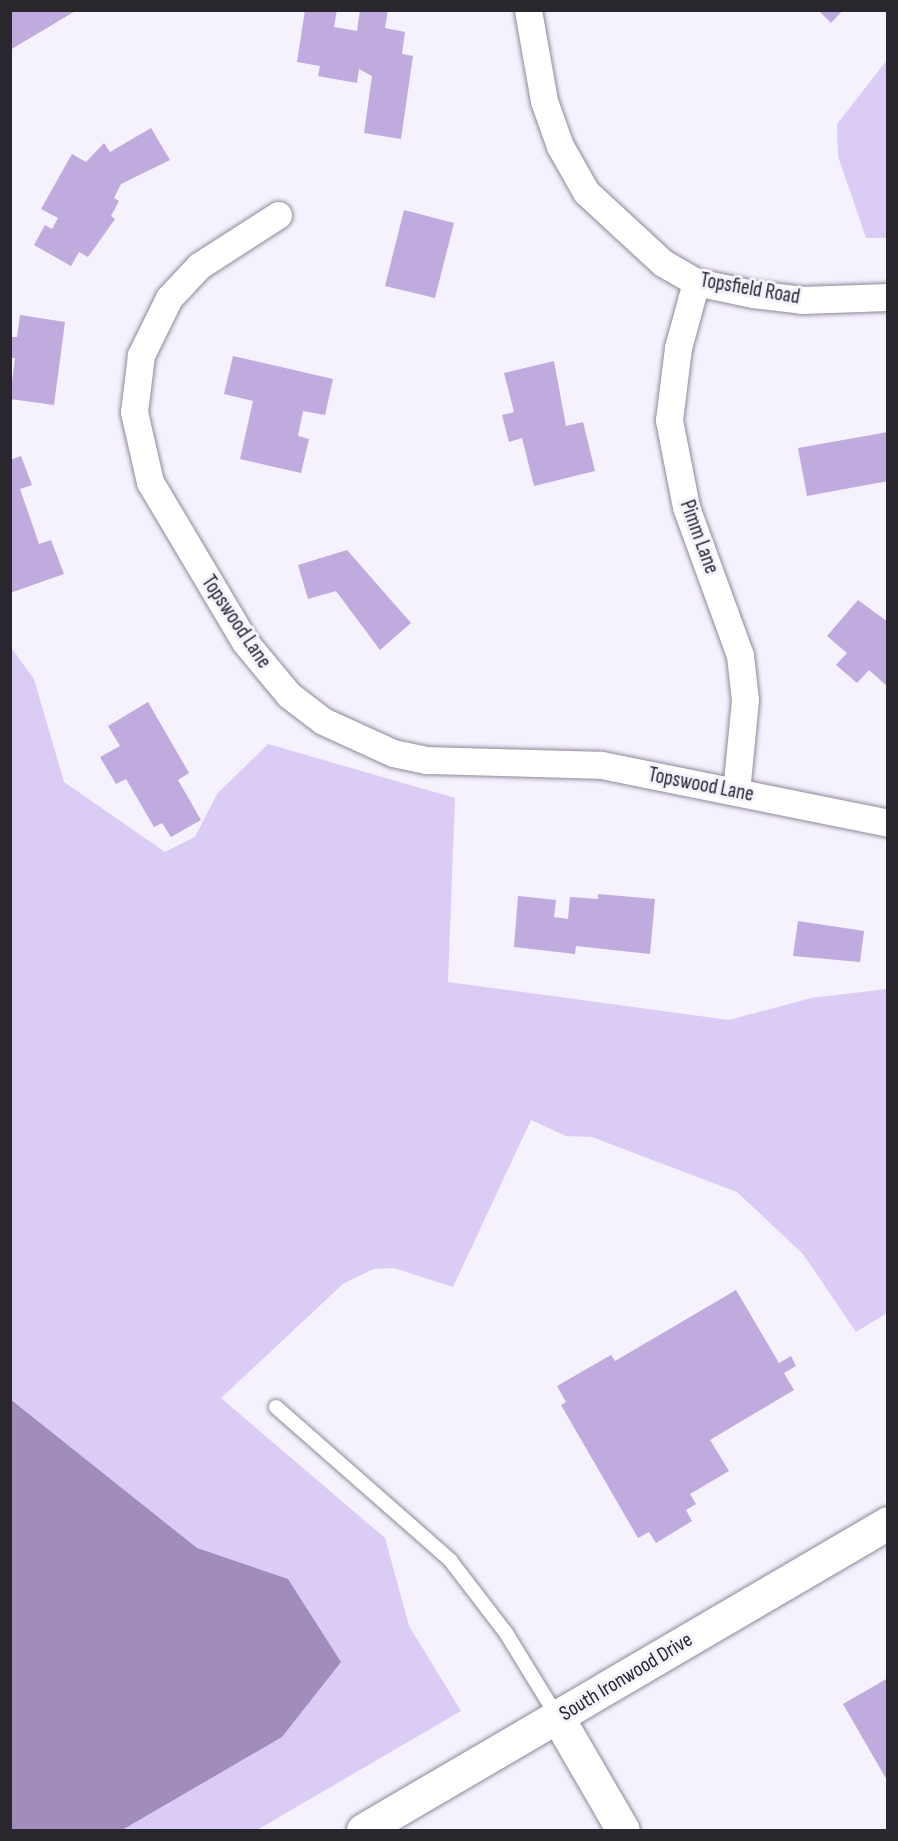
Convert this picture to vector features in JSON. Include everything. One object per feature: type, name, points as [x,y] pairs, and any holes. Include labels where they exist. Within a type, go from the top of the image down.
[{"type":"main road","name":"South Ironwood Drive","points":[[363,1830],[888,1523]]},
{"type":"main road","points":[[558,1718],[623,1830]]},
{"type":"street","name":"Topsfield Road","points":[[528,10],[544,101],[560,146],[586,192],[625,233],[696,282],[802,300],[888,297]]},
{"type":"street","name":"Topswood Lane","points":[[278,215],[199,266],[169,298],[141,355],[134,412],[150,482],[267,672],[323,721],[393,753],[426,760],[571,761],[736,791],[888,823]]},
{"type":"street","name":"Pimm Lane","points":[[696,282],[678,348],[669,420],[686,507],[740,655],[745,700],[736,791]]},
{"type":"lane","points":[[276,1407],[450,1560],[506,1633],[558,1718]]},
{"type":"shaded area","points":[[887,60],[887,238],[866,238],[838,156],[837,124]]},
{"type":"shaded area","points":[[10,646],[34,679],[64,782],[165,852],[195,837],[217,794],[268,744],[455,798],[448,982],[729,1020],[811,998],[887,989],[887,1313],[856,1332],[803,1254],[737,1192],[592,1137],[566,1136],[531,1120],[453,1287],[394,1268],[374,1269],[344,1283],[221,1398],[385,1538],[409,1626],[461,1711],[257,1830],[11,1830]]},
{"type":"shaded area","points":[[10,1399],[197,1548],[288,1579],[341,1662],[282,1737],[122,1830],[11,1830]]},
{"type":"building","points":[[10,10],[77,10],[10,50]]},
{"type":"building","points":[[305,10],[337,10],[334,27],[357,31],[360,10],[388,10],[385,28],[405,32],[402,54],[413,56],[401,139],[364,133],[372,76],[359,69],[357,83],[318,76],[320,66],[297,62]]},
{"type":"building","points":[[818,10],[843,10],[831,23]]},
{"type":"building","points":[[151,128],[170,160],[121,184],[114,198],[119,201],[111,216],[115,219],[88,257],[79,252],[71,266],[34,245],[45,225],[52,229],[58,218],[41,209],[72,154],[86,162],[104,143],[110,152]]},
{"type":"building","points":[[404,210],[454,223],[435,298],[385,286]]},
{"type":"building","points":[[20,315],[65,322],[54,405],[10,399],[15,358],[10,358],[10,337],[17,337]]},
{"type":"building","points":[[233,356],[333,379],[325,415],[303,411],[298,436],[309,439],[301,473],[240,459],[253,401],[224,394]]},
{"type":"building","points":[[554,361],[566,426],[583,422],[595,471],[534,486],[522,438],[509,442],[502,415],[514,412],[504,373]]},
{"type":"building","points":[[888,432],[888,481],[807,496],[798,448]]},
{"type":"building","points":[[21,456],[32,485],[20,489],[39,544],[51,540],[64,574],[10,593],[10,460]]},
{"type":"building","points":[[347,550],[411,623],[380,650],[336,591],[308,599],[298,565]]},
{"type":"building","points":[[858,600],[888,622],[888,687],[869,670],[857,683],[836,665],[847,653],[827,636]]},
{"type":"building","points":[[148,702],[189,773],[178,780],[201,820],[171,837],[162,823],[154,827],[126,779],[116,784],[100,757],[120,746],[108,726]]},
{"type":"building","points":[[598,894],[655,899],[650,954],[576,946],[575,954],[514,947],[518,896],[556,900],[554,917],[568,919],[570,897],[598,899]]},
{"type":"building","points":[[798,921],[864,931],[860,962],[793,956]]},
{"type":"building","points":[[736,1290],[779,1363],[791,1356],[796,1366],[784,1373],[794,1390],[710,1440],[729,1471],[690,1494],[696,1504],[686,1510],[692,1521],[656,1543],[649,1532],[638,1538],[561,1405],[566,1402],[557,1386],[611,1355],[615,1361]]},
{"type":"building","points":[[888,1678],[888,1782],[843,1704]]}]
